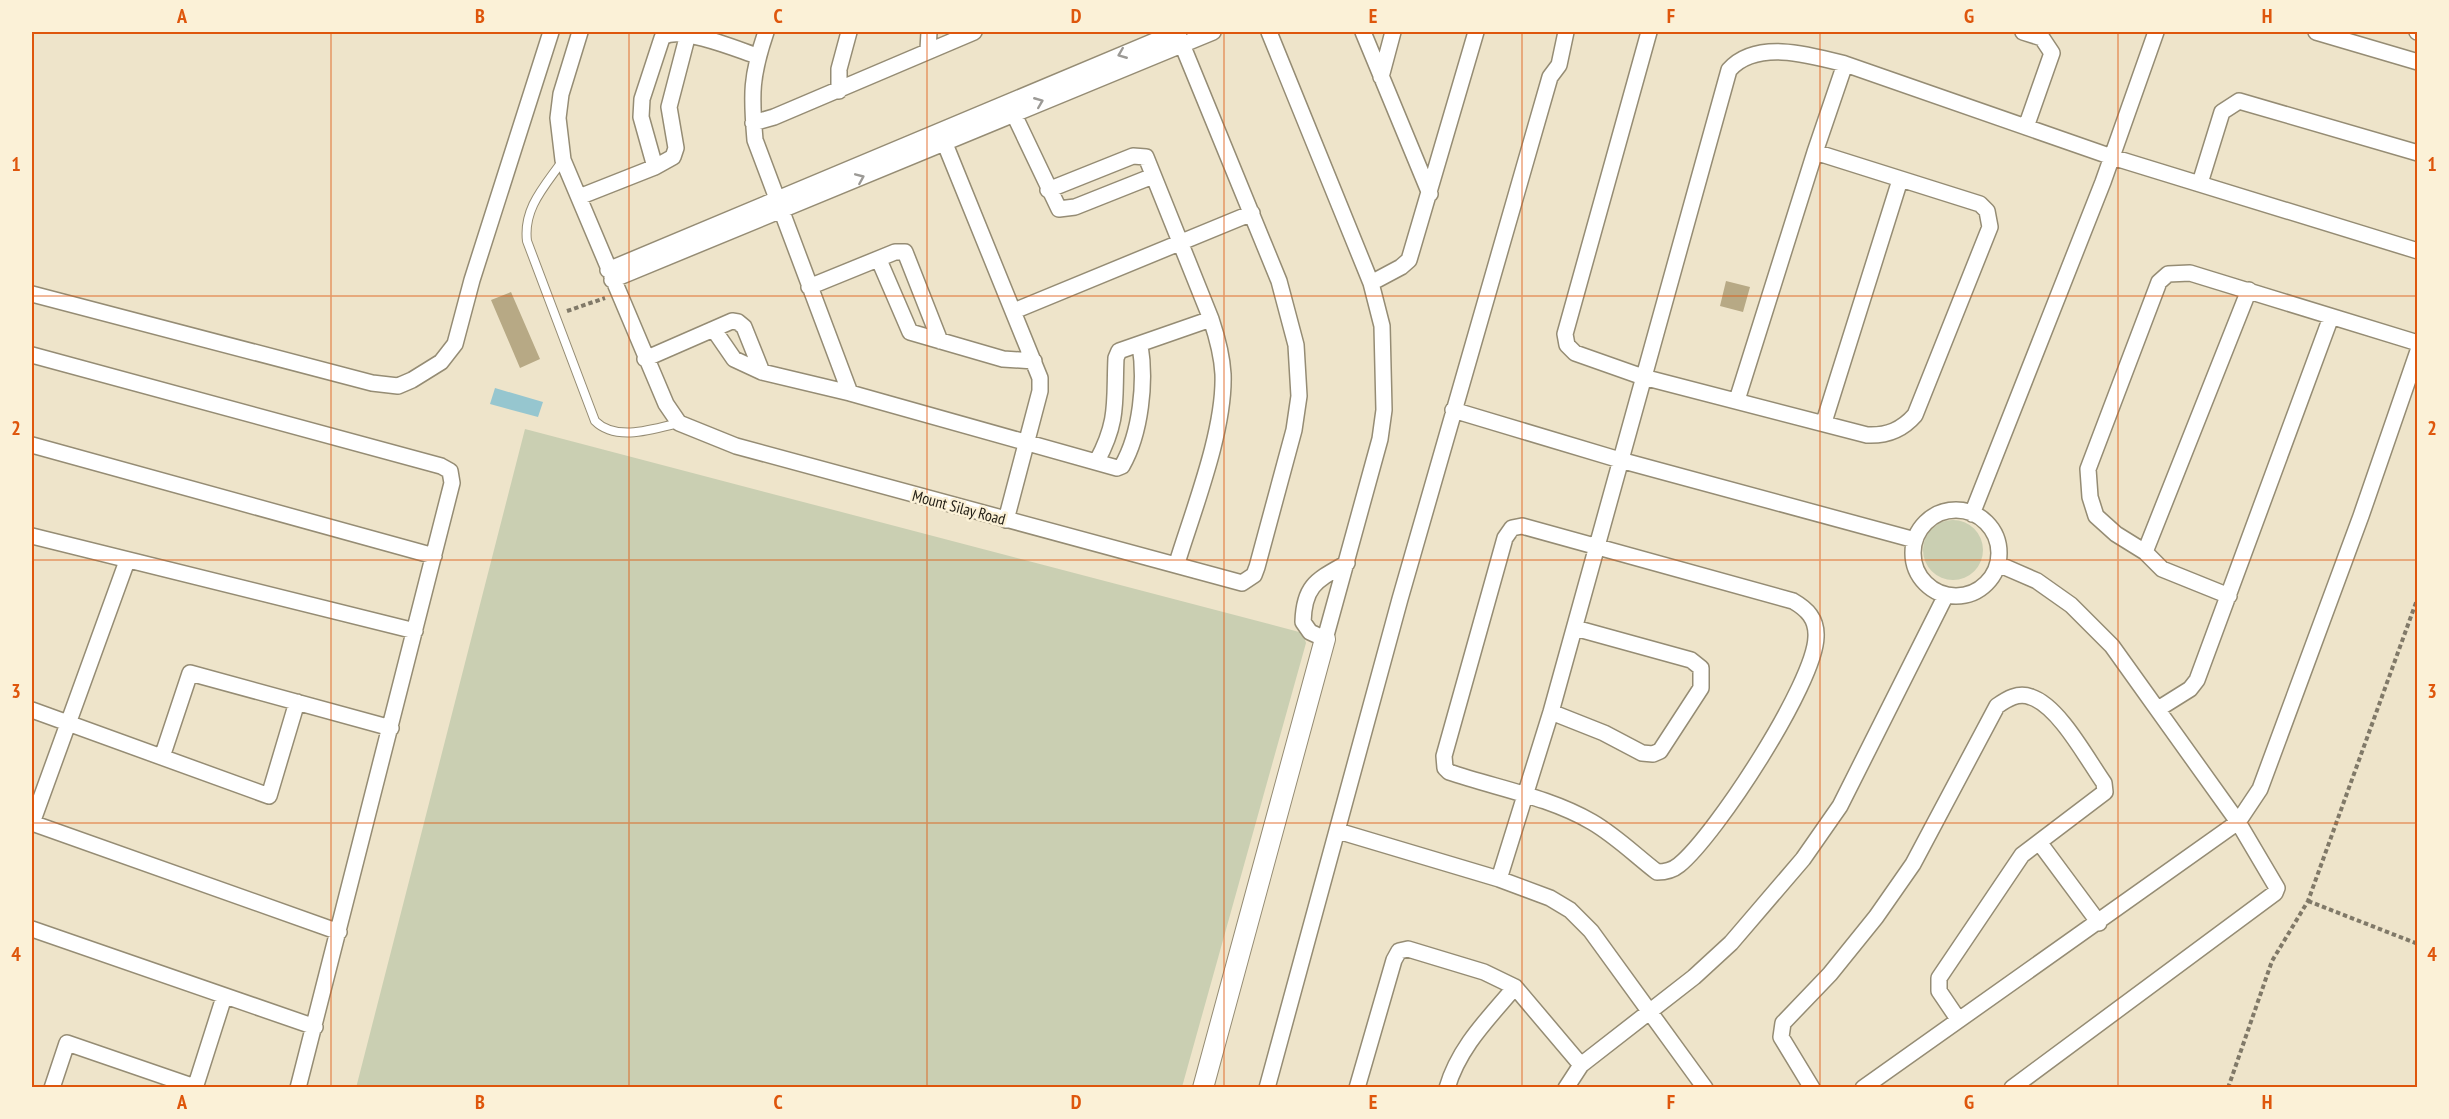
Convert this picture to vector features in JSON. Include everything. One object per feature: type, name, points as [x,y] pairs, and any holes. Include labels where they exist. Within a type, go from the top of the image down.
[{"type":"street","points":[[32,294],[372,383],[398,386],[412,380],[441,362],[455,344],[472,280],[551,32]]},
{"type":"street","points":[[580,32],[561,94],[558,118],[563,160],[645,359],[666,404],[679,423]]},
{"type":"street","points":[[655,167],[641,117],[642,99],[663,38],[673,32],[688,34],[757,56]]},
{"type":"street","points":[[766,32],[757,56],[750,99],[755,140],[850,393]]},
{"type":"street","points":[[839,91],[839,69],[849,32]]},
{"type":"street","points":[[928,50],[929,32]]},
{"type":"street","points":[[753,123],[839,91],[928,50],[974,32]]},
{"type":"street","points":[[612,281],[779,206],[1179,36],[1213,32]]},
{"type":"street","points":[[1203,1088],[1347,563],[1380,439],[1384,410],[1382,326],[1371,283],[1269,32]]},
{"type":"street","points":[[1363,32],[1430,194]]},
{"type":"street","points":[[1381,77],[1393,32]]},
{"type":"street","points":[[1371,283],[1401,267],[1409,260],[1476,32]]},
{"type":"street","points":[[1267,1088],[1453,410],[1550,77],[1559,65],[1566,32]]},
{"type":"street","points":[[1649,32],[1565,334],[1567,345],[1584,358],[1643,377],[1878,435],[1892,433],[1907,424],[1915,415],[1990,227],[1990,218],[1980,204],[1815,152]]},
{"type":"street","points":[[2023,32],[2042,38],[2052,53],[2026,127]]},
{"type":"street","points":[[1972,514],[2112,157],[2156,32]]},
{"type":"street","points":[[2316,32],[2418,62]]},
{"type":"street","points":[[579,197],[655,167],[675,153],[669,107],[688,34]]},
{"type":"street","points":[[1014,311],[1252,213],[1179,36]]},
{"type":"street","points":[[1499,879],[1527,795],[1575,628],[1596,545],[1729,70],[1737,60],[1750,55],[1776,53],[1810,55],[1845,64],[2112,157],[2418,251]]},
{"type":"street","points":[[1737,400],[1845,64]]},
{"type":"street","points":[[2200,183],[2222,112],[2239,101],[2256,104],[2418,153]]},
{"type":"street","points":[[1010,107],[1056,207],[1064,210],[1153,176]]},
{"type":"street","points":[[942,137],[1038,369],[1040,391],[1006,520]]},
{"type":"street","points":[[1048,190],[1133,156],[1146,157],[1211,319],[1220,346],[1222,393],[1213,441],[1178,563]]},
{"type":"street","points":[[1824,422],[1900,180]]},
{"type":"street","name":"Mount Silay Road","points":[[679,423],[736,446],[1006,520],[1178,563],[1242,583],[1254,575],[1257,567],[1294,430],[1299,396],[1296,345],[1287,304],[1252,213]]},
{"type":"street","points":[[809,287],[896,252],[905,252],[940,341]]},
{"type":"street","points":[[879,260],[910,332],[1003,359],[1034,361]]},
{"type":"street","points":[[2229,596],[2162,569],[2145,552],[2116,534],[2096,516],[2090,497],[2088,469],[2159,282],[2168,274],[2179,272],[2249,290],[2418,343]]},
{"type":"street","points":[[2145,552],[2249,290]]},
{"type":"street","points":[[2158,709],[2190,689],[2197,680],[2331,317]]},
{"type":"street","points":[[1097,461],[1113,426],[1116,404],[1116,358],[1119,351],[1211,319]]},
{"type":"street","points":[[645,359],[732,321],[741,324],[762,372]]},
{"type":"street","points":[[714,330],[734,359],[762,372],[850,393],[1117,468],[1122,466],[1126,460],[1144,382],[1140,345]]},
{"type":"street","points":[[1863,1088],[1958,1019],[2099,923],[2238,822],[2260,789],[2361,516],[2418,351]]},
{"type":"street","points":[[32,355],[441,466],[450,471],[452,483],[298,1088]]},
{"type":"street","points":[[1453,410],[1620,460],[1915,540]]},
{"type":"street","points":[[32,445],[434,556]]},
{"type":"street","points":[[1952,511],[1972,514],[1989,525],[1994,534],[1999,554],[1998,564],[1982,588],[1964,595],[1946,595],[1935,591],[1918,574],[1914,563],[1915,540],[1919,531],[1933,517],[1952,511]]},
{"type":"street","points":[[1522,526],[1596,545],[1793,601],[1811,613],[1817,634],[1815,652],[1760,760],[1718,819],[1678,866],[1666,872],[1658,872],[1630,847],[1590,821],[1527,795],[1449,772],[1445,768],[1444,756],[1505,538],[1512,528],[1522,526]]},
{"type":"street","points":[[32,536],[415,631]]},
{"type":"street","points":[[127,561],[32,823],[339,932]]},
{"type":"street","points":[[1325,639],[1310,632],[1303,622],[1309,589],[1319,579],[1347,563]]},
{"type":"street","points":[[1998,564],[2037,581],[2078,611],[2112,646],[2238,822],[2276,884],[2275,893],[2012,1088]]},
{"type":"street","points":[[1566,1088],[1581,1065],[1694,977],[1731,943],[1803,859],[1840,806],[1946,595]]},
{"type":"street","points":[[1551,712],[1604,733],[1642,753],[1653,754],[1660,751],[1701,688],[1701,668],[1691,660],[1575,628]]},
{"type":"street","points":[[162,757],[190,673],[391,728]]},
{"type":"street","points":[[1812,1088],[1780,1037],[1783,1023],[1830,974],[1876,917],[1913,864],[1997,706],[2009,698],[2031,697],[2055,714],[2105,788],[2097,799],[2022,855],[2010,869],[1940,978],[1940,991],[1958,1019]]},
{"type":"street","points":[[32,710],[269,796],[297,702]]},
{"type":"street","points":[[1338,831],[1499,879],[1550,898],[1570,910],[1591,931],[1705,1088]]},
{"type":"street","points":[[2039,842],[2099,923]]},
{"type":"street","points":[[32,929],[315,1027]]},
{"type":"street","points":[[1357,1088],[1399,951],[1408,949],[1484,972],[1515,987],[1581,1065]]},
{"type":"street","points":[[1447,1088],[1468,1042],[1515,987]]},
{"type":"street","points":[[52,1088],[67,1043],[195,1087],[224,997]]},
{"type":"lane","points":[[563,160],[530,209],[526,228],[527,241],[595,421],[619,433],[651,430],[679,423]]},
{"type":"path","points":[[556,315],[612,281]]},
{"type":"path","points":[[2228,1088],[2272,961],[2308,901],[2418,597]]},
{"type":"path","points":[[2308,901],[2418,944]]},
{"type":"green space","points":[[525,429],[1303,633],[1306,643],[1182,1087],[356,1088]]},
{"type":"green space","points":[[1947,520],[1959,520],[1970,525],[1978,533],[1983,550],[1981,562],[1970,575],[1959,580],[1947,580],[1936,575],[1928,567],[1923,556],[1923,544],[1928,533],[1936,525]]},
{"type":"water","points":[[495,388],[543,402],[538,417],[490,404]]},
{"type":"building","points":[[1726,281],[1750,287],[1743,312],[1720,306]]},
{"type":"building","points":[[511,292],[540,359],[520,368],[491,300]]}]
